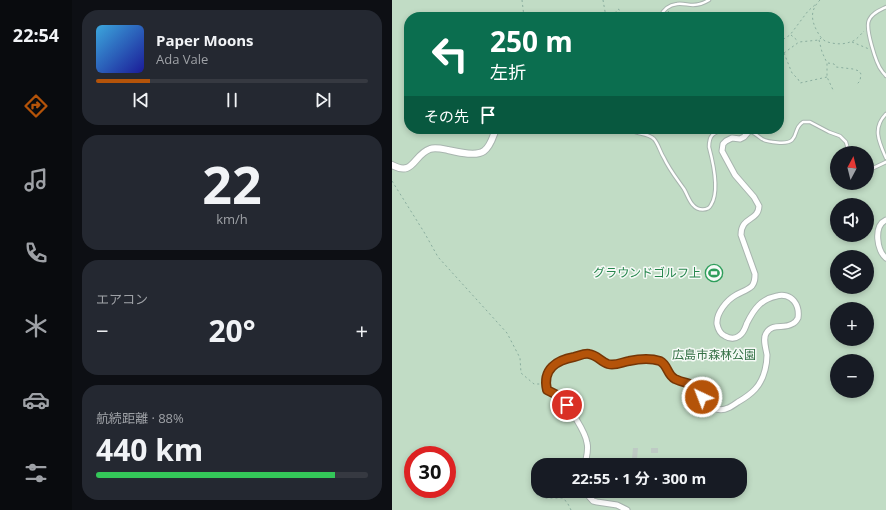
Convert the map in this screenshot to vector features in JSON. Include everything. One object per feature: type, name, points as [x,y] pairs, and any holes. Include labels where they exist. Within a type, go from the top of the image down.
[{"type":"street","points":[[392,166],[403,169],[409,168],[424,151],[432,148],[462,153],[478,153],[485,151],[494,134]]},
{"type":"street","points":[[586,458],[588,447],[585,436],[567,405],[559,396],[547,390],[545,384],[545,380],[549,372],[555,364],[567,358],[584,354],[596,356],[608,364],[617,365],[628,361],[654,360],[664,364],[672,377],[676,380],[695,386],[708,405],[715,409],[721,410],[728,408],[746,398],[755,390],[762,379],[767,357],[764,342],[767,332],[776,326],[792,325],[798,318],[798,308],[793,300],[787,296],[777,296],[767,299],[759,304],[753,312],[744,331],[739,336],[729,338],[719,332],[717,319],[725,305],[732,297],[750,288],[756,278],[741,232],[742,227],[748,220],[757,215],[759,206],[756,200],[735,175],[722,150],[723,144],[726,141],[732,138],[740,139],[746,134]]},
{"type":"street","points":[[886,220],[879,227],[878,233],[880,251],[886,258]]},
{"type":"street","points":[[590,498],[593,501],[617,505],[627,510]]},
{"type":"lane","points":[[663,12],[669,6],[677,4],[694,5],[709,0]]},
{"type":"lane","points":[[886,7],[873,14],[869,19],[868,27],[877,62],[881,71],[886,76]]},
{"type":"lane","points":[[886,114],[878,126],[878,134],[879,141],[886,158]]},
{"type":"lane","points":[[756,134],[764,140],[782,143],[788,142],[792,140],[796,134],[798,125],[803,122],[810,122],[840,136],[846,142],[847,146]]},
{"type":"lane","points":[[642,134],[649,135],[653,138],[659,147],[663,158],[693,206],[704,210],[710,208],[715,195],[715,182],[709,142],[713,134]]},
{"type":"lane","points":[[874,168],[886,162]]},
{"type":"path","points":[[522,0],[523,12]]},
{"type":"path","points":[[603,0],[605,12]]},
{"type":"path","points":[[784,39],[790,35],[808,11],[820,0]]},
{"type":"path","points":[[816,4],[813,9],[813,23],[820,36],[825,40],[834,43],[851,42],[859,37],[868,27]]},
{"type":"path","points":[[790,35],[799,42]]},
{"type":"path","points":[[822,38],[819,40],[799,42],[784,53],[792,74],[798,78],[800,83],[827,77]]},
{"type":"path","points":[[819,40],[827,63],[827,77],[834,92]]},
{"type":"path","points":[[851,42],[874,50]]},
{"type":"path","points":[[827,63],[859,71],[861,74],[860,81],[857,84]]},
{"type":"path","points":[[392,180],[438,256],[507,333],[520,358],[521,373],[534,384],[545,384]]},
{"type":"path","points":[[558,498],[564,499],[567,502],[570,510]]},
{"type":"green space","name":"広島市森林公園","points":[[392,0],[886,0],[886,510],[392,510]]},
{"type":"building","points":[[633,448],[638,448],[637,458],[632,458]]},
{"type":"building","points":[[651,448],[658,448],[658,453],[651,453]]},
{"type":"place","name":"グラウンドゴルフ上","points":[[714,273]]},
{"type":"route","points":[[567,405],[559,396],[547,390],[545,380],[551,368],[555,364],[567,358],[584,354],[596,356],[608,364],[617,365],[628,361],[654,360],[660,362],[664,364],[669,374],[676,380],[695,386],[702,397]]}]
